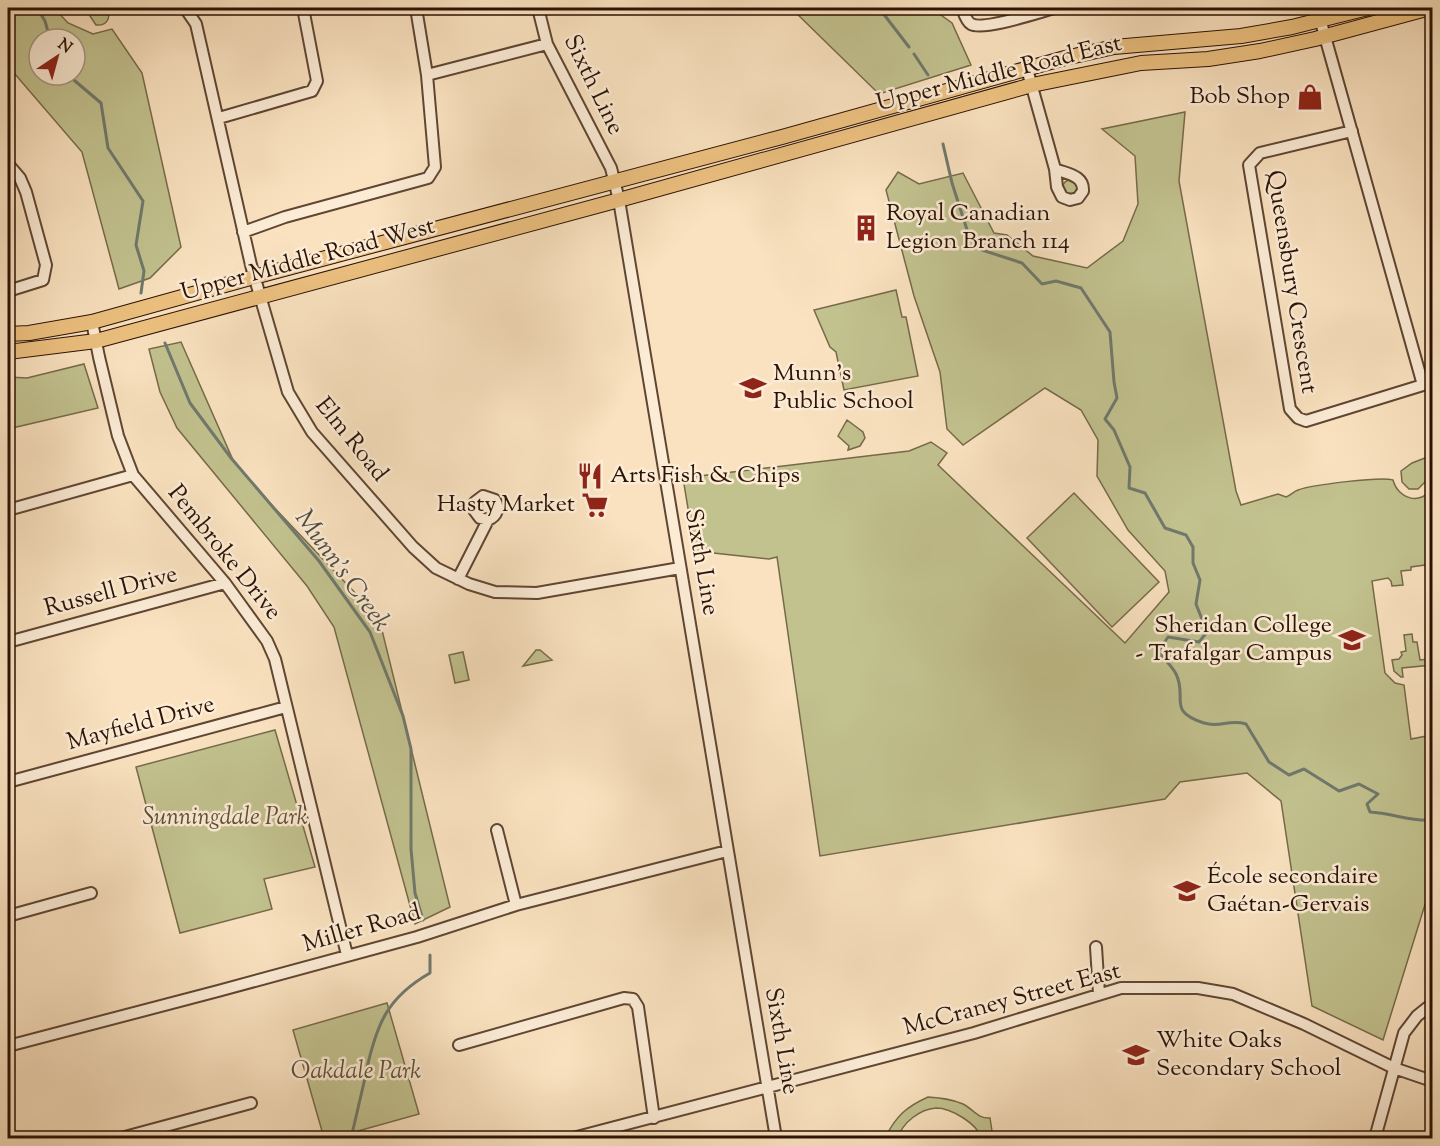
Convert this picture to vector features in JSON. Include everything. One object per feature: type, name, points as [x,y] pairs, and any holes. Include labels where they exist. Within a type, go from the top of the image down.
[{"type":"main road","name":"Upper Middle Road East","points":[[615,182],[1065,58],[1114,47],[1241,36],[1319,14],[1368,8]]},
{"type":"main road","name":"Upper Middle Road East","points":[[619,200],[1032,85],[1141,63],[1208,59],[1260,51],[1430,8]]},
{"type":"main road","name":"Upper Middle Road West","points":[[8,334],[29,333],[92,322],[615,182]]},
{"type":"main road","name":"Upper Middle Road West","points":[[8,352],[96,341],[619,200]]},
{"type":"street","name":"Elm Road","points":[[185,8],[196,24],[243,232],[288,392],[312,432],[413,547],[436,568],[458,579],[495,592],[537,593],[680,568]]},
{"type":"street","points":[[219,118],[312,91],[317,81],[303,8]]},
{"type":"street","points":[[243,232],[285,217],[428,177],[435,167],[427,75],[416,8]]},
{"type":"street","name":"Sixth Line","points":[[538,8],[547,44],[611,168],[619,200],[776,1138]]},
{"type":"street","points":[[962,8],[971,24],[985,26],[1055,8]]},
{"type":"street","points":[[1319,14],[1428,383]]},
{"type":"street","points":[[427,75],[547,44]]},
{"type":"street","points":[[1027,69],[1055,169]]},
{"type":"street","name":"Queensbury Crescent","points":[[1352,131],[1260,153],[1249,165],[1290,409],[1298,418],[1306,421],[1428,383]]},
{"type":"street","points":[[8,164],[20,178],[27,192],[46,266],[43,280],[8,291]]},
{"type":"street","name":"Pembroke Drive","points":[[92,322],[118,436],[133,475],[225,583],[267,641],[275,660],[347,955]]},
{"type":"street","points":[[8,510],[133,475]]},
{"type":"street","points":[[458,579],[488,520]]},
{"type":"street","name":"Russell Drive","points":[[8,642],[225,583]]},
{"type":"street","name":"Mayfield Drive","points":[[8,782],[286,706]]},
{"type":"street","points":[[497,830],[516,905]]},
{"type":"street","name":"Miller Road","points":[[8,1046],[218,992],[417,937],[516,905],[727,851]]},
{"type":"street","points":[[8,916],[91,893]]},
{"type":"street","points":[[1096,946],[1099,994]]},
{"type":"street","name":"McCraney Street East","points":[[573,1138],[974,1033],[1121,987],[1198,988],[1233,994],[1304,1024],[1394,1068],[1432,1081]]},
{"type":"street","points":[[459,1045],[624,998],[633,999],[638,1007],[654,1118]]},
{"type":"street","points":[[1375,1138],[1404,1033],[1417,1016],[1432,1004]]},
{"type":"street","points":[[122,1138],[250,1103]]},
{"type":"green space","points":[[8,8],[54,8],[68,23],[77,27],[27,27],[27,87],[87,87],[87,31],[93,34],[112,29],[142,73],[181,247],[150,278],[119,289],[82,152],[8,66]]},
{"type":"green space","points":[[91,8],[107,8],[109,15],[106,22],[96,25],[90,16]]},
{"type":"green space","points":[[791,8],[931,8],[952,23],[971,65],[879,94]]},
{"type":"green space","points":[[1185,112],[1179,181],[1236,491],[1241,505],[1278,494],[1286,497],[1305,488],[1362,480],[1393,480],[1400,492],[1410,498],[1422,497],[1432,488],[1432,564],[1401,571],[1403,585],[1392,586],[1388,578],[1372,581],[1385,673],[1395,683],[1404,685],[1411,739],[1432,735],[1432,882],[1383,1040],[1312,1006],[1281,801],[1247,773],[1180,782],[1165,799],[820,856],[777,557],[769,559],[695,551],[683,478],[909,451],[931,442],[947,453],[938,465],[1125,643],[1169,592],[1165,571],[1128,530],[1097,476],[1098,440],[1081,410],[1045,388],[963,445],[947,429],[940,372],[914,296],[886,190],[898,172],[919,184],[963,173],[994,233],[1007,235],[1033,256],[1087,268],[1123,241],[1138,204],[1135,156],[1102,129]]},
{"type":"green space","points":[[1067,180],[1073,180],[1077,187],[1073,194],[1067,194],[1063,190],[1063,184]]},
{"type":"green space","points":[[896,290],[902,317],[906,317],[918,376],[844,390],[836,352],[830,347],[814,310]]},
{"type":"green space","points":[[181,342],[233,460],[267,500],[358,596],[381,626],[450,907],[415,924],[334,627],[307,586],[177,428],[160,392],[149,349]]},
{"type":"green space","points":[[84,364],[98,408],[8,429],[8,377],[27,378]]},
{"type":"green space","points":[[847,420],[863,432],[865,438],[860,446],[848,450],[849,446],[838,436]]},
{"type":"green space","points":[[1425,458],[1429,465],[1429,478],[1418,489],[1409,489],[1402,482],[1401,471]]},
{"type":"green space","points":[[1074,493],[1159,582],[1112,627],[1027,538]]},
{"type":"green space","points":[[1412,634],[1413,642],[1417,642],[1420,660],[1428,659],[1428,663],[1432,662],[1432,665],[1402,668],[1403,677],[1401,677],[1394,671],[1392,660],[1399,659],[1401,652],[1406,651],[1404,635]]},
{"type":"green space","points":[[536,650],[540,650],[552,660],[523,666]]},
{"type":"green space","points":[[463,652],[469,680],[455,683],[449,655]]},
{"type":"green space","name":"Sunningdale Park","points":[[275,730],[315,867],[264,879],[272,909],[180,933],[136,767]]},
{"type":"green space","name":"Oakdale Park","points":[[387,1003],[419,1114],[333,1138],[324,1138],[293,1030]]},
{"type":"green space","points":[[928,1097],[959,1102],[979,1115],[990,1118],[993,1138],[981,1138],[975,1127],[963,1118],[936,1108],[924,1111],[912,1118],[903,1127],[898,1138],[885,1138],[902,1113]]},
{"type":"waterway","name":"Munn's Creek","points":[[37,8],[47,27]]},
{"type":"waterway","points":[[879,8],[909,47]]},
{"type":"waterway","points":[[914,54],[928,75]]},
{"type":"waterway","name":"Munn's Creek","points":[[82,87],[101,103],[108,148],[143,201],[136,245],[144,271],[141,293]]},
{"type":"waterway","points":[[943,144],[952,183],[969,236],[982,250],[1022,263],[1042,284],[1056,281],[1081,288],[1110,332],[1117,398],[1105,419],[1114,430],[1130,467],[1129,488],[1145,493],[1165,528],[1186,535],[1193,547],[1193,563],[1200,580],[1196,604],[1207,632],[1199,642],[1168,637],[1158,652],[1176,674],[1180,703],[1185,714],[1204,723],[1215,725],[1235,722],[1246,724],[1269,762],[1289,775],[1304,769],[1339,791],[1359,784],[1378,794],[1367,804],[1370,812],[1417,820],[1432,820]]},
{"type":"waterway","name":"Munn's Creek","points":[[165,343],[190,403],[231,458],[319,561],[370,632],[403,716],[411,749],[411,849],[415,893],[423,920]]},
{"type":"waterway","name":"Munn's Creek","points":[[367,1068],[375,1038],[386,1013],[404,992],[430,973],[430,955]]},
{"type":"waterway","name":"Munn's Creek","points":[[353,1138],[365,1078]]},
{"type":"place","name":"Bob Shop","points":[[1310,97]]},
{"type":"place","name":"Royal Canadian Legion Branch 114","points":[[866,228]]},
{"type":"place","name":"Munn's Public School","points":[[753,388]]},
{"type":"place","name":"Arts Fish & Chips","points":[[590,476]]},
{"type":"place","name":"Hasty Market","points":[[595,505]]},
{"type":"place","name":"Sheridan College - Trafalgar Campus","points":[[1352,640]]},
{"type":"place","name":"École secondaire Gaétan-Gervais","points":[[1187,891]]},
{"type":"place","name":"White Oaks Secondary School","points":[[1136,1055]]}]
